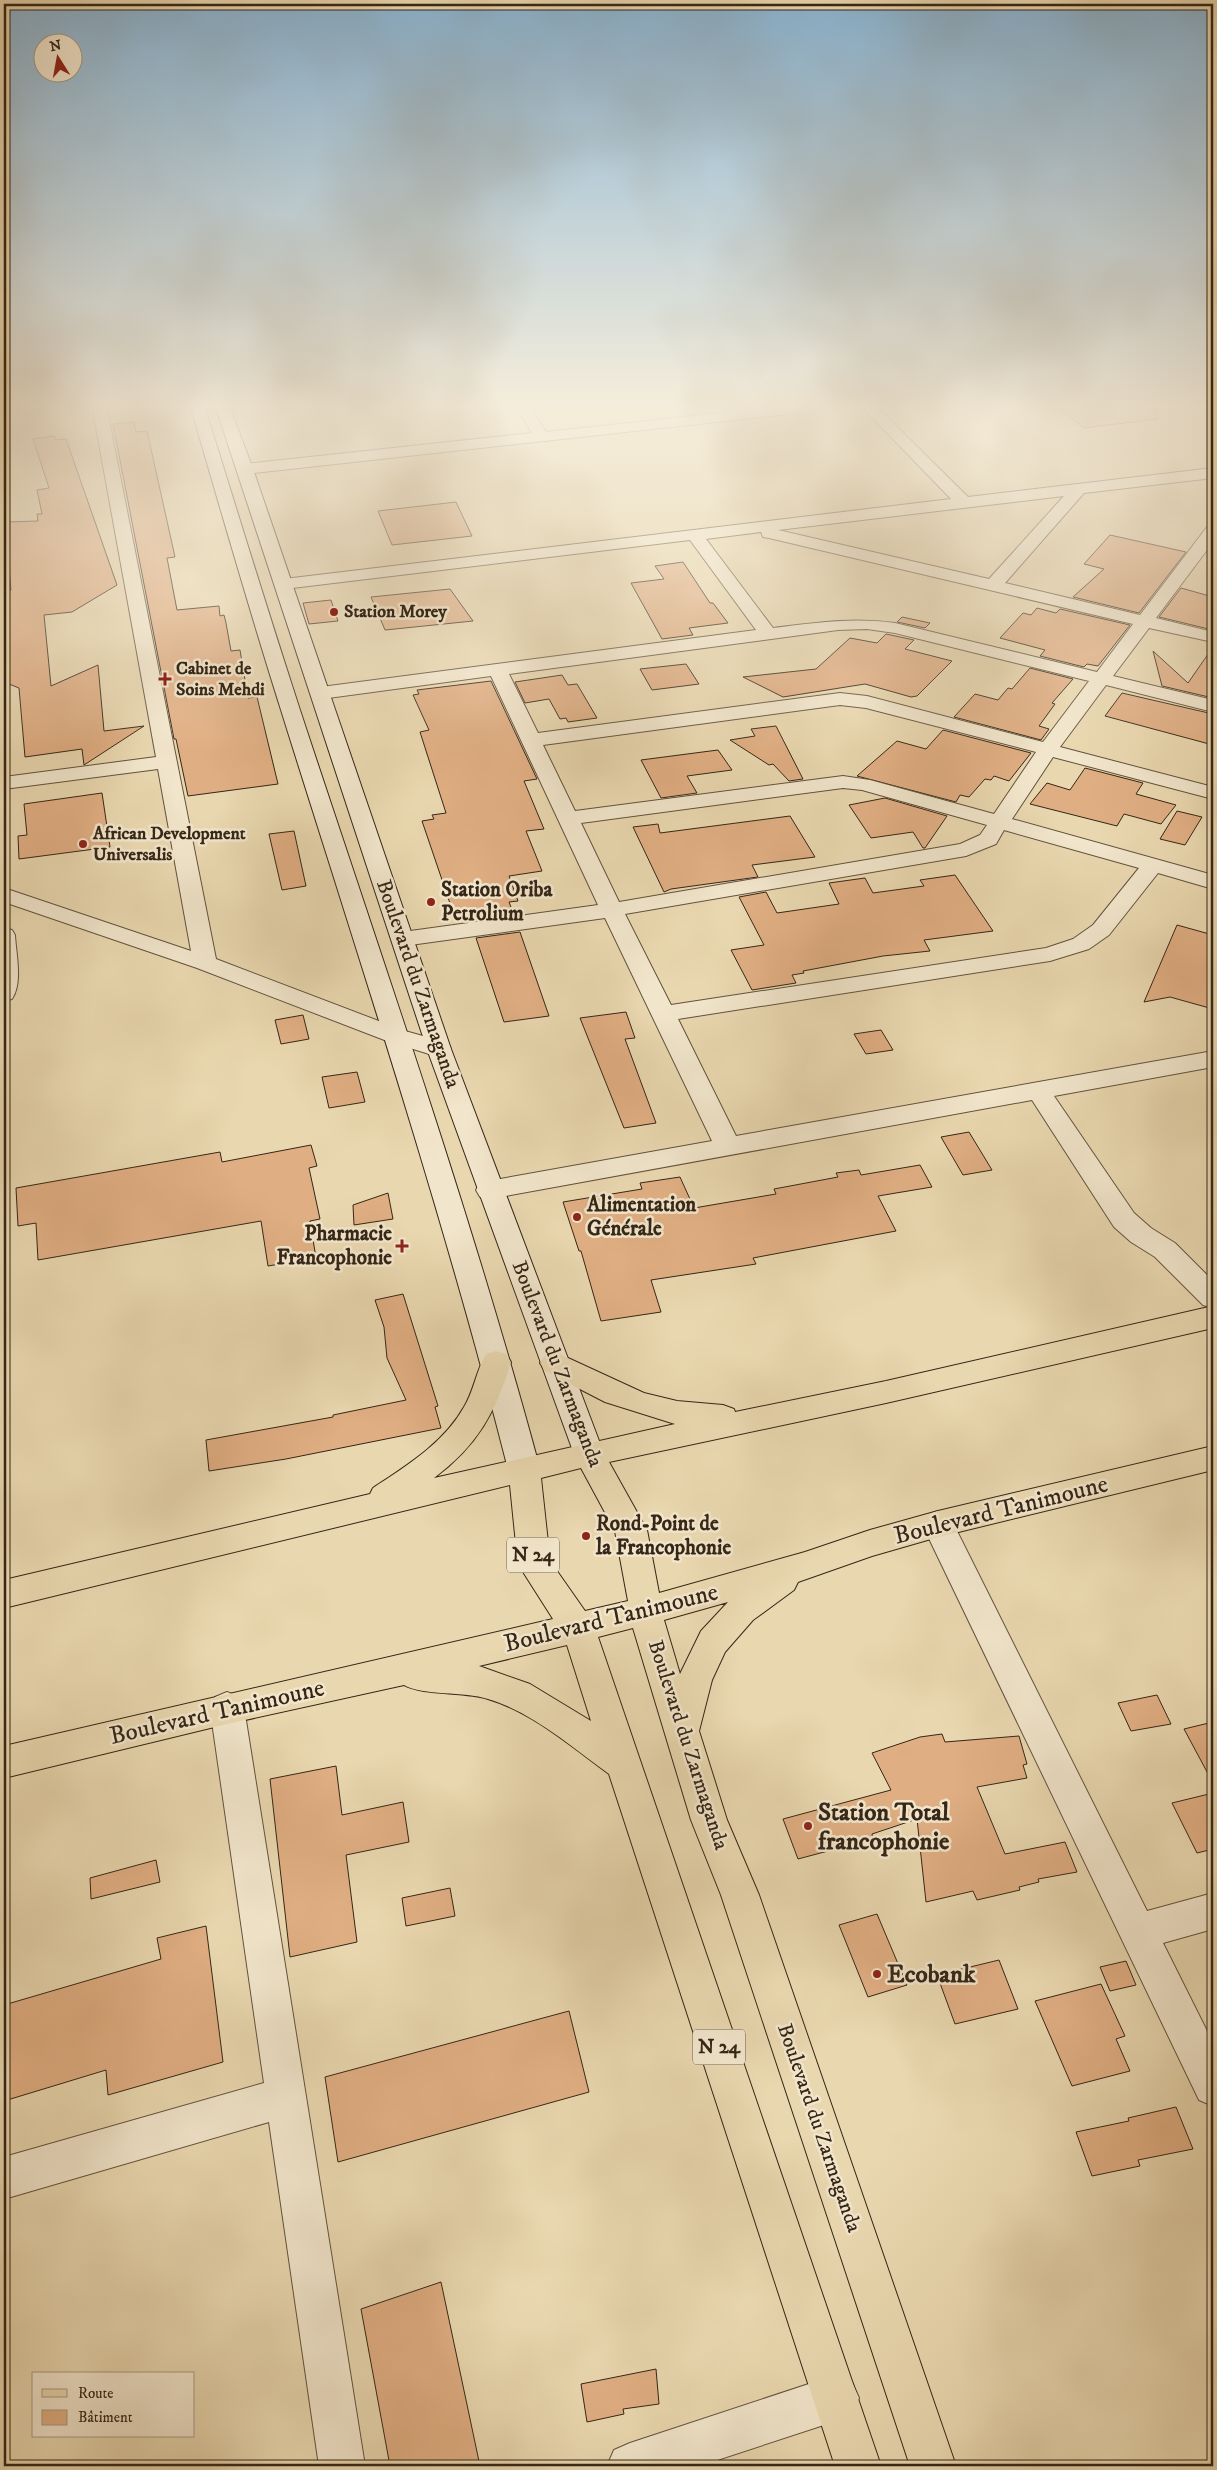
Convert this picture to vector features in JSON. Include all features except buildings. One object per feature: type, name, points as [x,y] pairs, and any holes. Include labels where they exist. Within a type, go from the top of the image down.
[{"type":"main road","points":[[4,1594],[589,1454],[764,1418],[1213,1317]]},
{"type":"main road","points":[[373,1505],[448,1449],[472,1421],[485,1397],[496,1362]]},
{"type":"main road","points":[[555,1363],[589,1383],[644,1406],[688,1415],[764,1418]]},
{"type":"main road","name":"Boulevard du Zarmaganda","points":[[589,1454],[631,1530],[645,1611],[681,1735],[709,1820],[740,1895],[933,2466]]},
{"type":"main road","name":"Boulevard Tanimoune","points":[[4,1762],[227,1708],[391,1673],[578,1628],[805,1566],[870,1543],[938,1524],[1213,1458]]},
{"type":"main road","name":"Boulevard du Zarmaganda","points":[[524,1469],[534,1564],[578,1628],[858,2466]]},
{"type":"main road","points":[[681,1735],[688,1698],[696,1675],[702,1659],[720,1631],[761,1594],[805,1566]]},
{"type":"main road","points":[[391,1673],[469,1679],[500,1687],[572,1727],[625,1765]]},
{"type":"street","points":[[121,520],[205,963]]},
{"type":"street","name":"Boulevard du Zarmaganda","points":[[232,520],[289,706],[396,1036],[496,1362],[524,1469]]},
{"type":"street","name":"Boulevard du Zarmaganda","points":[[263,520],[439,1049],[589,1454]]},
{"type":"street","points":[[284,584],[817,520]]},
{"type":"street","points":[[994,585],[1051,520]]},
{"type":"street","points":[[751,528],[1213,637]]},
{"type":"street","points":[[695,535],[768,634]]},
{"type":"street","points":[[403,939],[612,910],[966,850],[988,839],[1048,749],[1212,536]]},
{"type":"street","points":[[321,693],[768,634],[867,624],[895,628],[1213,706]]},
{"type":"street","points":[[498,670],[533,740],[612,910],[729,1148]]},
{"type":"street","points":[[533,740],[840,699],[867,702],[1213,793]]},
{"type":"street","points":[[4,783],[168,762]]},
{"type":"street","points":[[569,818],[843,782],[862,784],[1213,882]]},
{"type":"street","points":[[663,1014],[1050,954],[1081,944],[1101,930],[1153,865]]},
{"type":"street","points":[[4,895],[205,963],[396,1036],[439,1049]]},
{"type":"street","points":[[4,935],[6,977],[4,994]]},
{"type":"street","points":[[490,1190],[1213,1059]]},
{"type":"street","points":[[1039,1092],[1124,1220],[1140,1235],[1165,1250],[1213,1298]]},
{"type":"street","points":[[938,1524],[1213,2086]]},
{"type":"street","points":[[227,1708],[342,2466]]},
{"type":"street","points":[[1137,1932],[1213,1911]]},
{"type":"street","points":[[4,2178],[286,2097]]},
{"type":"street","points":[[630,2466],[836,2398]]},
{"type":"place","name":"Station Morey","points":[[334,612]]},
{"type":"place","name":"Cabinet de Soins Mehdi","points":[[165,679]]},
{"type":"place","name":"African Development Universalis","points":[[83,844]]},
{"type":"place","name":"Station Oriba Petrolium","points":[[431,902]]},
{"type":"place","name":"Alimentation Générale","points":[[577,1217]]},
{"type":"place","name":"Pharmacie Francophonie","points":[[402,1246]]},
{"type":"place","name":"Rond-Point de la Francophonie","points":[[586,1536]]},
{"type":"place","name":"Station Total francophonie","points":[[808,1826]]},
{"type":"place","name":"Ecobank","points":[[877,1974]]}]
